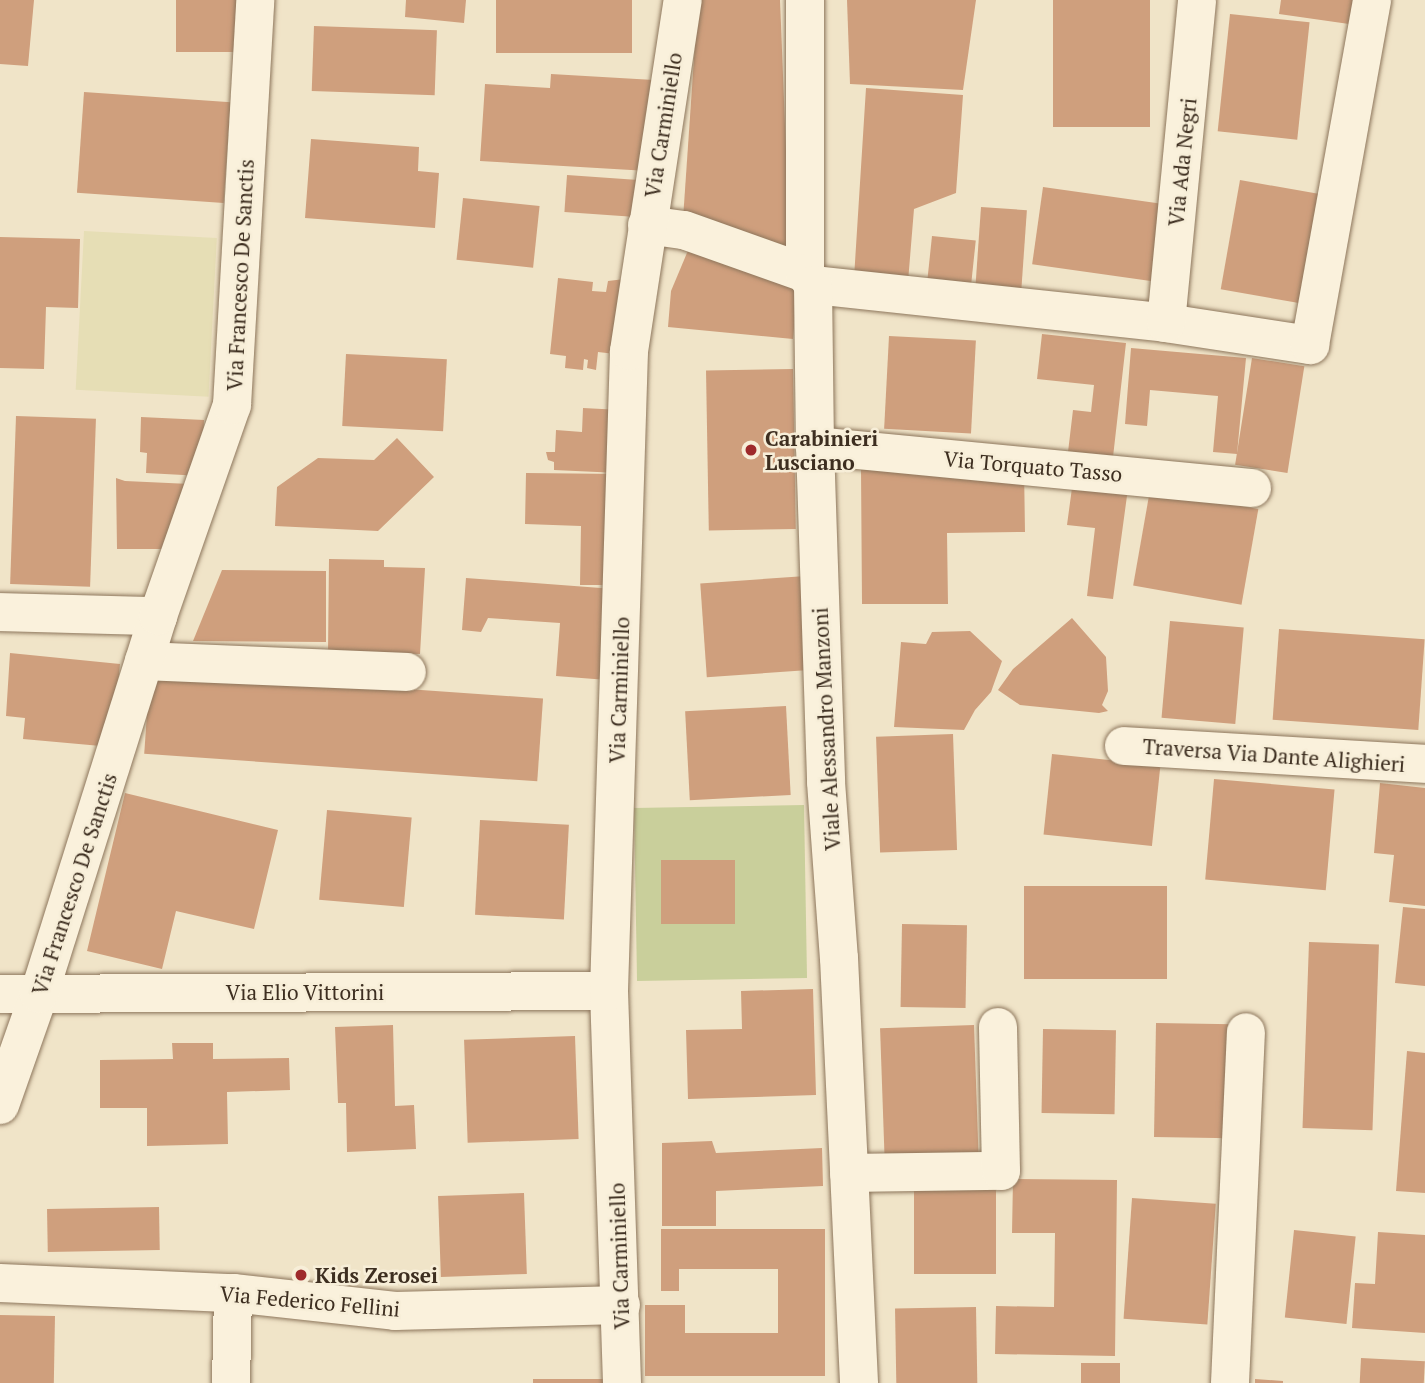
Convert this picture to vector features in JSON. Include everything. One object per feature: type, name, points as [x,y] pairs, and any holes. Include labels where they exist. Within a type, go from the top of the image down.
[{"type":"street","name":"Via Francesco De Sanctis","points":[[0,1105],[39,994],[158,616],[232,405],[256,0]]},
{"type":"street","name":"Via Carminiello","points":[[622,1383],[609,991],[629,351],[683,0]]},
{"type":"street","name":"Viale Alessandro Manzoni","points":[[805,0],[809,279],[826,782],[839,958],[859,1383]]},
{"type":"street","name":"Via Ada Negri","points":[[1166,323],[1197,0]]},
{"type":"street","points":[[647,225],[684,230],[716,240],[809,279],[1166,323],[1310,345],[1372,0]]},
{"type":"street","name":"Via Torquato Tasso","points":[[815,446],[1251,488]]},
{"type":"street","points":[[0,612],[158,616]]},
{"type":"street","points":[[144,662],[407,672]]},
{"type":"street","name":"Traversa Via Dante Alighieri","points":[[1124,746],[1425,764]]},
{"type":"street","name":"Via Elio Vittorini","points":[[0,994],[609,991]]},
{"type":"street","points":[[849,1173],[1001,1171],[998,1027]]},
{"type":"street","points":[[1230,1383],[1246,1032]]},
{"type":"street","name":"Via Federico Fellini","points":[[0,1283],[233,1293],[395,1311],[621,1305]]},
{"type":"street","points":[[231,1383],[233,1293]]},
{"type":"shaded area","points":[[84,231],[217,238],[208,397],[76,390]]},
{"type":"green space","points":[[804,805],[807,978],[637,981],[634,808]]},
{"type":"building","points":[[0,0],[34,0],[28,66],[0,64]]},
{"type":"building","points":[[176,0],[241,0],[241,52],[176,52]]},
{"type":"building","points":[[406,0],[466,0],[464,23],[405,17]]},
{"type":"building","points":[[496,0],[632,0],[632,53],[496,53]]},
{"type":"building","points":[[698,0],[780,0],[790,252],[683,219]]},
{"type":"building","points":[[847,0],[976,0],[963,90],[850,84]]},
{"type":"building","points":[[1053,0],[1150,0],[1150,127],[1053,127]]},
{"type":"building","points":[[1281,0],[1359,0],[1356,25],[1279,14]]},
{"type":"building","points":[[1230,14],[1310,22],[1297,140],[1218,131]]},
{"type":"building","points":[[314,26],[437,30],[435,95],[312,91]]},
{"type":"building","points":[[551,74],[654,80],[648,171],[480,161],[485,84],[550,88]]},
{"type":"building","points":[[866,88],[963,95],[956,193],[914,209],[908,282],[854,278]]},
{"type":"building","points":[[84,92],[231,102],[224,203],[77,193]]},
{"type":"building","points":[[311,139],[419,147],[418,171],[439,173],[435,228],[305,218]]},
{"type":"building","points":[[567,175],[642,180],[639,217],[564,212]]},
{"type":"building","points":[[1240,180],[1327,195],[1307,305],[1221,289]]},
{"type":"building","points":[[1043,187],[1167,204],[1156,282],[1032,264]]},
{"type":"building","points":[[463,198],[540,206],[533,268],[457,260]]},
{"type":"building","points":[[981,207],[1027,210],[1021,297],[975,294]]},
{"type":"building","points":[[932,236],[976,241],[971,285],[927,281]]},
{"type":"building","points":[[0,237],[80,239],[78,308],[46,307],[44,369],[0,368]]},
{"type":"building","points":[[692,241],[798,281],[793,339],[668,327],[671,291]]},
{"type":"building","points":[[558,278],[593,282],[592,291],[606,292],[608,281],[633,278],[624,355],[598,352],[596,370],[587,368],[588,360],[584,359],[583,370],[565,368],[566,356],[550,354]]},
{"type":"building","points":[[1042,334],[1126,343],[1113,457],[1068,452],[1073,410],[1091,412],[1094,385],[1037,379]]},
{"type":"building","points":[[889,336],[976,341],[971,433],[884,429]]},
{"type":"building","points":[[1131,348],[1246,358],[1237,454],[1213,452],[1218,396],[1150,390],[1147,426],[1125,424]]},
{"type":"building","points":[[346,354],[447,359],[443,431],[342,426]]},
{"type":"building","points":[[1252,358],[1304,366],[1287,473],[1235,465]]},
{"type":"building","name":"Carabinieri Lusciano","points":[[793,369],[796,529],[709,530],[706,371]]},
{"type":"building","points":[[583,408],[621,410],[619,473],[554,470],[554,462],[548,460],[546,452],[555,452],[556,430],[582,432]]},
{"type":"building","points":[[16,416],[96,419],[90,587],[10,584]]},
{"type":"building","points":[[141,417],[204,420],[202,476],[146,473],[147,453],[140,452]]},
{"type":"building","points":[[397,438],[434,477],[378,531],[275,526],[277,487],[318,458],[374,460]]},
{"type":"building","points":[[1024,467],[1025,532],[947,533],[948,604],[862,604],[861,470]]},
{"type":"building","points":[[526,473],[620,474],[618,585],[580,585],[581,526],[525,524]]},
{"type":"building","points":[[1074,473],[1129,481],[1113,599],[1087,596],[1095,528],[1067,525]]},
{"type":"building","points":[[116,478],[125,481],[190,484],[174,549],[117,549]]},
{"type":"building","points":[[1150,490],[1258,509],[1241,605],[1133,586]]},
{"type":"building","points":[[329,559],[384,560],[384,567],[425,568],[420,654],[328,652]]},
{"type":"building","points":[[222,570],[326,571],[326,642],[193,641]]},
{"type":"building","points":[[806,576],[813,670],[707,677],[700,583]]},
{"type":"building","points":[[466,578],[614,589],[607,680],[556,676],[560,623],[488,618],[481,632],[462,630]]},
{"type":"building","points":[[1072,618],[1106,657],[1108,691],[1102,705],[1108,711],[1099,713],[1020,705],[998,690],[1013,669]]},
{"type":"building","points":[[1170,621],[1244,627],[1235,724],[1162,718]]},
{"type":"building","points":[[1279,629],[1425,639],[1418,730],[1273,720]]},
{"type":"building","points":[[970,631],[1002,661],[991,692],[975,710],[964,730],[894,727],[901,642],[926,644],[932,632]]},
{"type":"building","points":[[10,653],[120,664],[112,747],[23,739],[25,718],[6,716]]},
{"type":"building","points":[[150,671],[543,698],[537,781],[144,754]]},
{"type":"building","points":[[786,706],[791,795],[690,800],[685,711]]},
{"type":"building","points":[[953,734],[957,850],[880,853],[876,737]]},
{"type":"building","points":[[1052,754],[1160,765],[1152,846],[1044,835]]},
{"type":"building","points":[[1214,779],[1335,790],[1326,890],[1205,880]]},
{"type":"building","points":[[1380,783],[1425,788],[1425,906],[1389,902],[1394,855],[1374,853]]},
{"type":"building","points":[[125,793],[278,830],[254,929],[176,911],[162,969],[87,951]]},
{"type":"building","points":[[327,810],[412,817],[404,907],[319,900]]},
{"type":"building","points":[[480,820],[569,825],[564,920],[475,915]]},
{"type":"building","points":[[661,860],[735,860],[735,924],[661,924]]},
{"type":"building","points":[[1024,886],[1167,886],[1167,979],[1024,979]]},
{"type":"building","points":[[1403,907],[1425,909],[1425,986],[1395,983]]},
{"type":"building","points":[[902,924],[967,925],[966,1008],[901,1007]]},
{"type":"building","points":[[1309,942],[1379,944],[1372,1130],[1303,1128]]},
{"type":"building","points":[[813,989],[816,1095],[688,1099],[686,1030],[742,1029],[741,991]]},
{"type":"building","points":[[1156,1023],[1233,1024],[1231,1138],[1154,1137]]},
{"type":"building","points":[[393,1025],[395,1106],[414,1105],[416,1149],[347,1152],[346,1103],[338,1103],[335,1027]]},
{"type":"building","points":[[974,1025],[979,1162],[885,1165],[880,1028]]},
{"type":"building","points":[[1043,1029],[1116,1030],[1115,1114],[1042,1113]]},
{"type":"building","points":[[575,1036],[579,1139],[468,1143],[464,1040]]},
{"type":"building","points":[[172,1043],[213,1043],[213,1059],[289,1058],[290,1090],[227,1092],[228,1144],[147,1146],[147,1108],[100,1108],[100,1060],[173,1059]]},
{"type":"building","points":[[1407,1051],[1425,1053],[1425,1193],[1396,1191]]},
{"type":"building","points":[[712,1141],[716,1153],[822,1148],[823,1186],[716,1191],[716,1226],[662,1226],[662,1143]]},
{"type":"building","points":[[1013,1179],[1117,1180],[1115,1356],[995,1354],[996,1306],[1054,1307],[1055,1233],[1012,1233]]},
{"type":"building","points":[[914,1181],[996,1181],[996,1274],[914,1274]]},
{"type":"building","points":[[524,1193],[527,1274],[441,1277],[438,1196]]},
{"type":"building","points":[[1132,1198],[1216,1204],[1207,1325],[1124,1319]]},
{"type":"building","points":[[159,1207],[160,1250],[48,1252],[47,1209]]},
{"type":"building","points":[[661,1229],[825,1229],[825,1376],[645,1376],[645,1305],[685,1305],[685,1333],[778,1333],[778,1269],[679,1269],[679,1291],[661,1291]]},
{"type":"building","points":[[1294,1230],[1356,1236],[1346,1324],[1285,1318]]},
{"type":"building","points":[[1378,1232],[1425,1235],[1425,1333],[1352,1328],[1355,1283],[1375,1284]]},
{"type":"building","points":[[976,1307],[977,1383],[896,1383],[895,1308]]},
{"type":"building","points":[[0,1315],[55,1316],[54,1383],[0,1383]]},
{"type":"building","points":[[1361,1358],[1425,1361],[1424,1383],[1360,1383]]},
{"type":"building","points":[[1081,1363],[1120,1363],[1120,1383],[1081,1383]]},
{"type":"building","points":[[533,1379],[608,1379],[608,1383],[533,1383]]},
{"type":"building","points":[[1255,1379],[1283,1381],[1283,1383],[1255,1383]]},
{"type":"place","name":"Carabinieri Lusciano","points":[[751,450]]},
{"type":"place","name":"Kids Zerosei","points":[[301,1275]]}]
